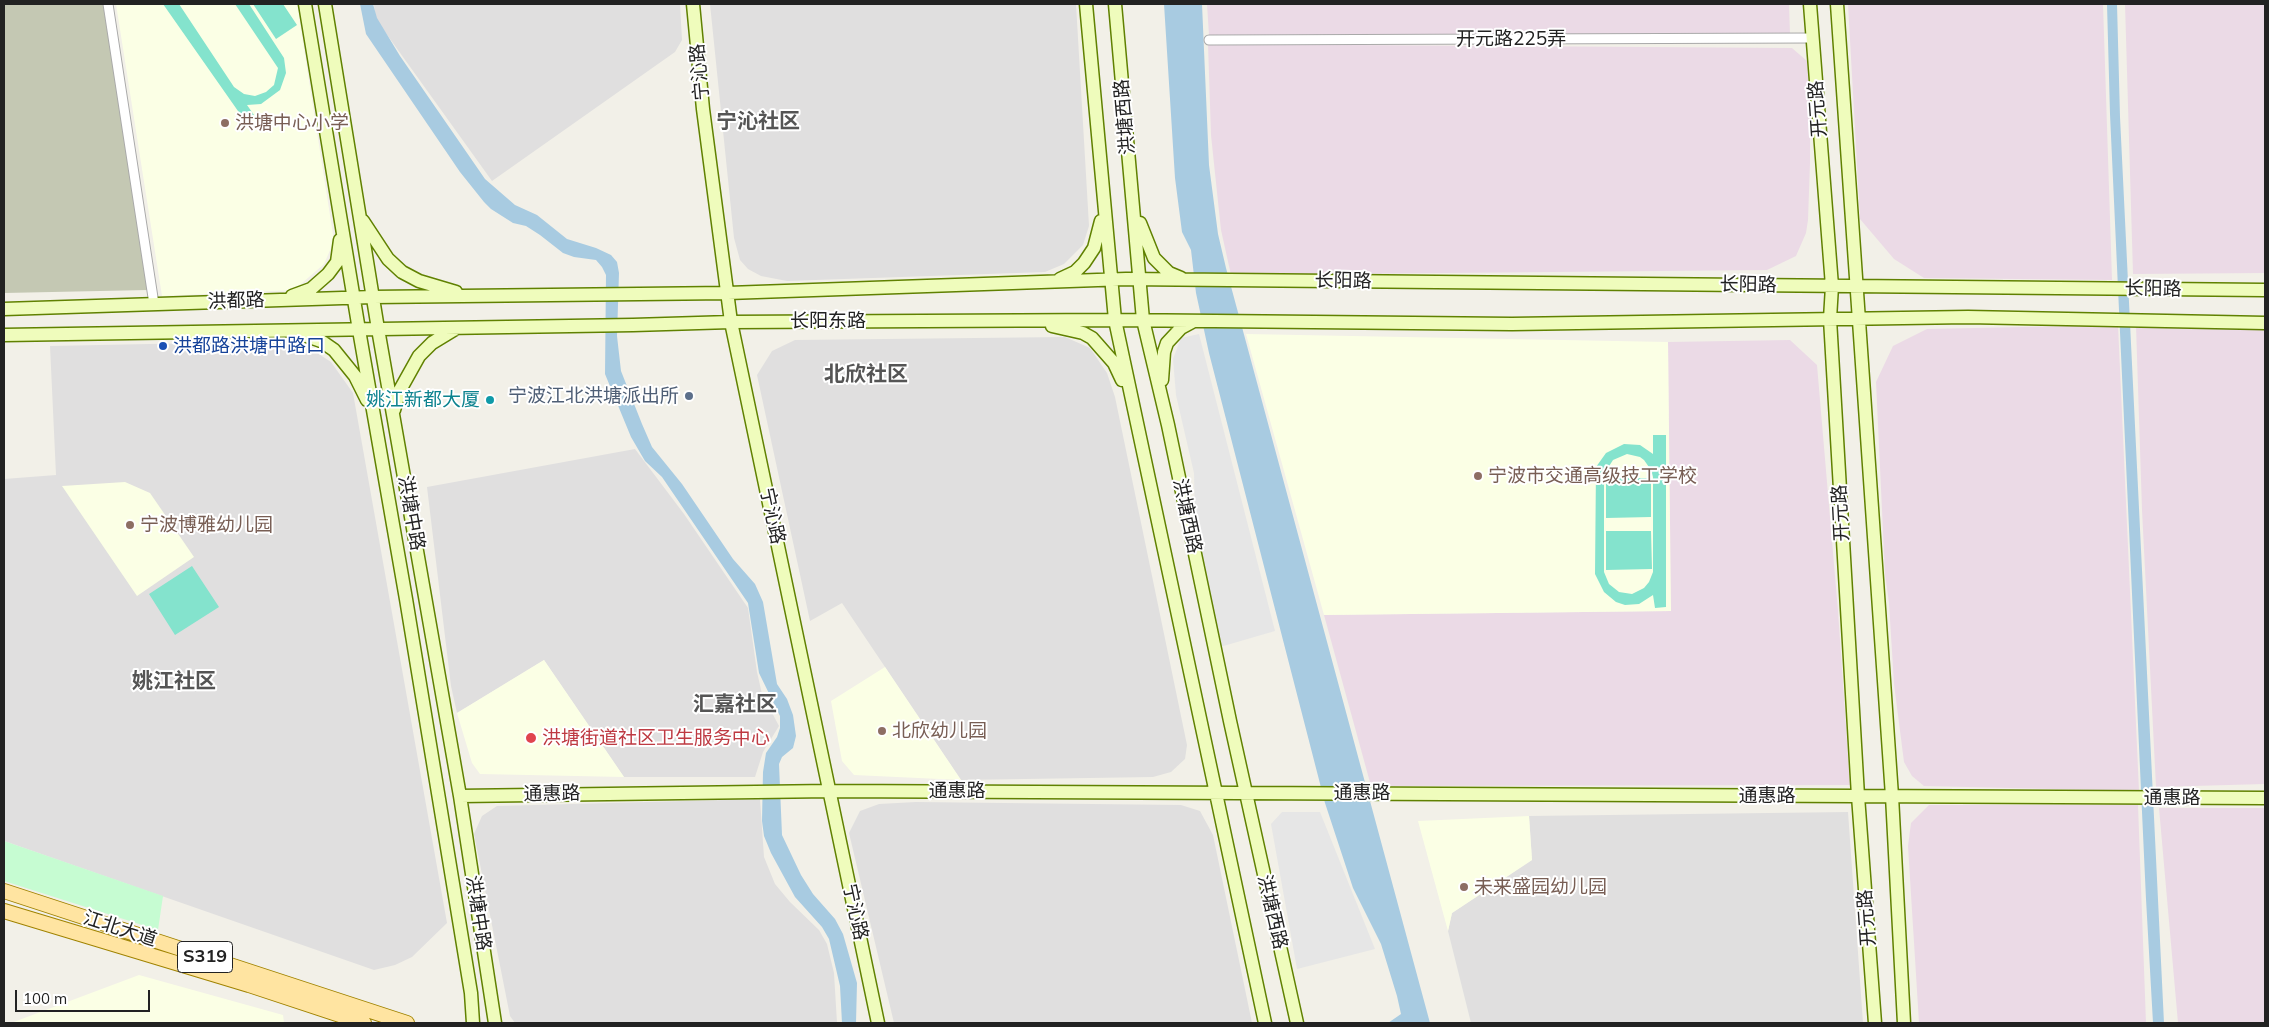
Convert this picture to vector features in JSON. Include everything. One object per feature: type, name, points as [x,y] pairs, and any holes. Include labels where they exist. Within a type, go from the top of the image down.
[{"type":"main road","name":"洪塘中路","points":[[305,4],[468,974],[473,1023]]},
{"type":"main road","name":"洪塘中路","points":[[325,4],[378,329],[460,796],[495,1023]]},
{"type":"main road","name":"宁沁路","points":[[694,4],[704,112],[731,322],[878,1023]]},
{"type":"main road","name":"洪塘西路","points":[[1086,4],[1115,320],[1265,1023]]},
{"type":"main road","name":"洪塘西路","points":[[1115,4],[1143,320],[1164,408],[1245,792],[1297,1023]]},
{"type":"main road","name":"开元路","points":[[1810,4],[1832,286],[1830,319],[1858,796],[1875,1023]]},
{"type":"main road","name":"开元路","points":[[1837,4],[1857,318],[1892,796],[1904,1023]]},
{"type":"main road","points":[[1133,201],[1142,230],[1154,258],[1168,273],[1189,280]]},
{"type":"main road","points":[[1054,282],[1075,272],[1094,248],[1104,204]]},
{"type":"main road","points":[[360,215],[388,258],[402,272],[420,282],[468,296]]},
{"type":"main road","points":[[280,300],[311,289],[328,274],[337,262],[341,220]]},
{"type":"main road","name":"长阳东路","points":[[468,296],[728,293],[1140,279],[1189,280]]},
{"type":"main road","name":"长阳路","points":[[1189,280],[2265,290]]},
{"type":"main road","name":"洪都路","points":[[4,309],[373,297],[468,296]]},
{"type":"main road","name":"长阳路","points":[[1197,321],[1512,324],[1968,317],[2265,323]]},
{"type":"main road","points":[[1007,321],[1063,328],[1092,338],[1114,363],[1134,412]]},
{"type":"main road","points":[[1164,408],[1162,367],[1167,344],[1174,334],[1197,321]]},
{"type":"main road","name":"长阳东路","points":[[457,328],[633,326],[731,322],[1197,321]]},
{"type":"main road","name":"洪都路","points":[[4,335],[457,328]]},
{"type":"main road","points":[[393,413],[400,390],[419,356],[432,343],[457,328]]},
{"type":"main road","points":[[290,331],[321,340],[334,350],[355,376],[374,413]]},
{"type":"main road","name":"通惠路","points":[[460,796],[830,791],[2265,798]]},
{"type":"main road","name":"江北大道","points":[[4,891],[407,1023]]},
{"type":"main road","name":"江北大道","points":[[4,911],[249,985],[364,1023]]},
{"type":"street","points":[[108,4],[154,304]]},
{"type":"street","name":"开元路225弄","points":[[1209,40],[1813,38]]},
{"type":"shaded area","points":[[4,4],[103,4],[148,290],[4,293]]},
{"type":"shaded area","name":"洪塘中心小学","points":[[116,4],[297,4],[334,241],[324,264],[294,290],[162,296]]},
{"type":"shaded area","points":[[374,4],[680,4],[682,40],[675,52],[492,181],[375,18]]},
{"type":"shaded area","points":[[710,4],[1076,4],[1089,226],[1083,245],[1064,264],[1045,272],[787,281],[761,276],[748,269],[740,260],[734,238]]},
{"type":"shaded area","points":[[1207,4],[1789,4],[1790,34],[1209,35]]},
{"type":"shaded area","points":[[1848,4],[2103,4],[2112,280],[1924,278],[1894,259],[1860,219]]},
{"type":"shaded area","points":[[2125,4],[2265,4],[2265,273],[2133,274]]},
{"type":"shaded area","points":[[1208,44],[1792,48],[1807,61],[1810,101],[1810,163],[1806,233],[1796,256],[1767,270],[1231,275],[1221,230],[1211,135]]},
{"type":"shaded area","points":[[2118,325],[2139,791],[1924,786],[1912,776],[1904,762],[1894,684],[1889,603],[1885,574],[1876,382],[1893,346],[1927,329]]},
{"type":"shaded area","points":[[2136,326],[2265,329],[2265,784],[2156,787],[2142,510]]},
{"type":"shaded area","points":[[1199,334],[1275,631],[1220,647],[1195,517],[1194,473],[1176,395],[1173,359],[1181,338]]},
{"type":"shaded area","name":"宁波市交通高级技工学校","points":[[1246,334],[1668,342],[1671,611],[1324,615]]},
{"type":"shaded area","points":[[1065,337],[1090,348],[1107,373],[1115,397],[1187,745],[1185,759],[1171,772],[1153,777],[961,780],[842,603],[810,621],[757,375],[772,351],[795,340]]},
{"type":"shaded area","points":[[1790,340],[1817,365],[1838,611],[1850,785],[1371,786],[1324,615],[1670,611],[1668,342]]},
{"type":"shaded area","points":[[299,341],[331,362],[353,393],[447,923],[412,957],[395,965],[374,970],[4,841],[4,479],[56,475],[50,346]]},
{"type":"shaded area","points":[[635,449],[684,514],[748,608],[762,694],[779,726],[763,752],[755,777],[624,777],[544,660],[457,713],[451,686],[427,487]]},
{"type":"shaded area","name":"宁波博雅幼儿园","points":[[125,482],[150,493],[194,557],[137,596],[62,486]]},
{"type":"shaded area","name":"洪塘街道社区卫生服务中心","points":[[544,660],[624,777],[480,774],[472,763],[457,713]]},
{"type":"shaded area","name":"北欣幼儿园","points":[[885,667],[961,780],[854,775],[842,761],[831,701]]},
{"type":"shaded area","points":[[760,799],[764,857],[775,884],[790,902],[819,930],[827,944],[834,973],[837,1023],[515,1023],[510,1016],[474,834],[482,816],[497,806]]},
{"type":"shaded area","points":[[916,802],[1181,805],[1200,811],[1213,835],[1252,1023],[894,1023],[849,833],[860,811],[879,804]]},
{"type":"shaded area","points":[[1929,805],[2138,805],[2146,1023],[1919,1023],[1908,846],[1911,823]]},
{"type":"shaded area","points":[[2159,808],[2265,808],[2265,1023],[2178,1023]]},
{"type":"shaded area","points":[[1282,812],[1320,812],[1375,949],[1297,969],[1271,824]]},
{"type":"shaded area","points":[[1848,812],[1863,1023],[1471,1023],[1448,931],[1452,913],[1532,860],[1529,816]]},
{"type":"shaded area","name":"未来盛园幼儿园","points":[[1529,816],[1532,860],[1452,913],[1448,931],[1418,821]]},
{"type":"shaded area","points":[[139,975],[283,1015],[284,1023],[11,1023]]},
{"type":"green space","points":[[163,4],[179,4],[234,87],[244,94],[255,96],[266,92],[274,85],[278,68],[235,4],[249,4],[284,58],[286,73],[280,90],[261,104],[247,105],[254,115],[245,121]]},
{"type":"green space","points":[[253,4],[283,4],[297,25],[276,39]]},
{"type":"green space","points":[[1653,435],[1666,435],[1666,607],[1655,608],[1653,595],[1639,604],[1625,605],[1616,602],[1604,592],[1595,574],[1596,467],[1606,453],[1624,444],[1640,445],[1653,454]],"holes":[[[1627,454],[1640,457],[1651,470],[1653,477],[1653,572],[1644,588],[1632,594],[1619,592],[1609,584],[1604,572],[1604,474],[1613,460]]]},
{"type":"green space","points":[[1606,478],[1651,478],[1651,517],[1606,518]]},
{"type":"green space","points":[[1606,531],[1651,531],[1652,569],[1606,570]]},
{"type":"green space","points":[[192,566],[219,607],[175,635],[149,594]]},
{"type":"green space","points":[[4,841],[163,896],[158,930],[4,881]]},
{"type":"water","points":[[360,4],[373,4],[377,18],[400,56],[485,179],[515,205],[537,215],[567,239],[596,248],[611,255],[617,262],[619,273],[617,336],[621,371],[642,424],[652,447],[682,484],[733,559],[755,584],[763,602],[777,684],[787,699],[793,715],[796,736],[793,748],[782,757],[779,764],[782,835],[801,875],[813,894],[835,919],[843,934],[857,983],[856,1023],[842,1023],[840,986],[829,939],[822,927],[795,897],[764,836],[762,821],[763,772],[766,753],[777,737],[780,728],[780,716],[759,673],[748,603],[662,477],[645,461],[631,437],[605,374],[606,275],[596,260],[574,257],[563,253],[540,235],[526,226],[513,223],[491,209],[484,202],[460,172],[366,34]]},
{"type":"water","points":[[1164,4],[1202,4],[1209,165],[1218,234],[1430,1023],[1388,1023],[1401,1014],[1397,996],[1381,944],[1353,888],[1325,803],[1209,353],[1196,293],[1191,250],[1182,232],[1175,178]]},
{"type":"water","points":[[2107,4],[2117,4],[2120,117],[2164,1023],[2153,1023],[2146,899],[2110,114]]},
{"type":"place","name":"洪塘中心小学","points":[[225,123]]},
{"type":"place","name":"洪都路洪塘中路口","points":[[163,346]]},
{"type":"place","name":"宁波江北洪塘派出所","points":[[689,396]]},
{"type":"place","name":"姚江新都大厦","points":[[490,400]]},
{"type":"place","name":"宁波市交通高级技工学校","points":[[1478,476]]},
{"type":"place","name":"宁波博雅幼儿园","points":[[130,525]]},
{"type":"place","name":"北欣幼儿园","points":[[882,731]]},
{"type":"place","name":"洪塘街道社区卫生服务中心","points":[[531,738]]},
{"type":"place","name":"未来盛园幼儿园","points":[[1464,887]]},
{"type":"district","name":"宁沁社区","points":[[758,122]]},
{"type":"district","name":"北欣社区","points":[[866,375]]},
{"type":"district","name":"姚江社区","points":[[174,682]]},
{"type":"district","name":"汇嘉社区","points":[[735,705]]}]
